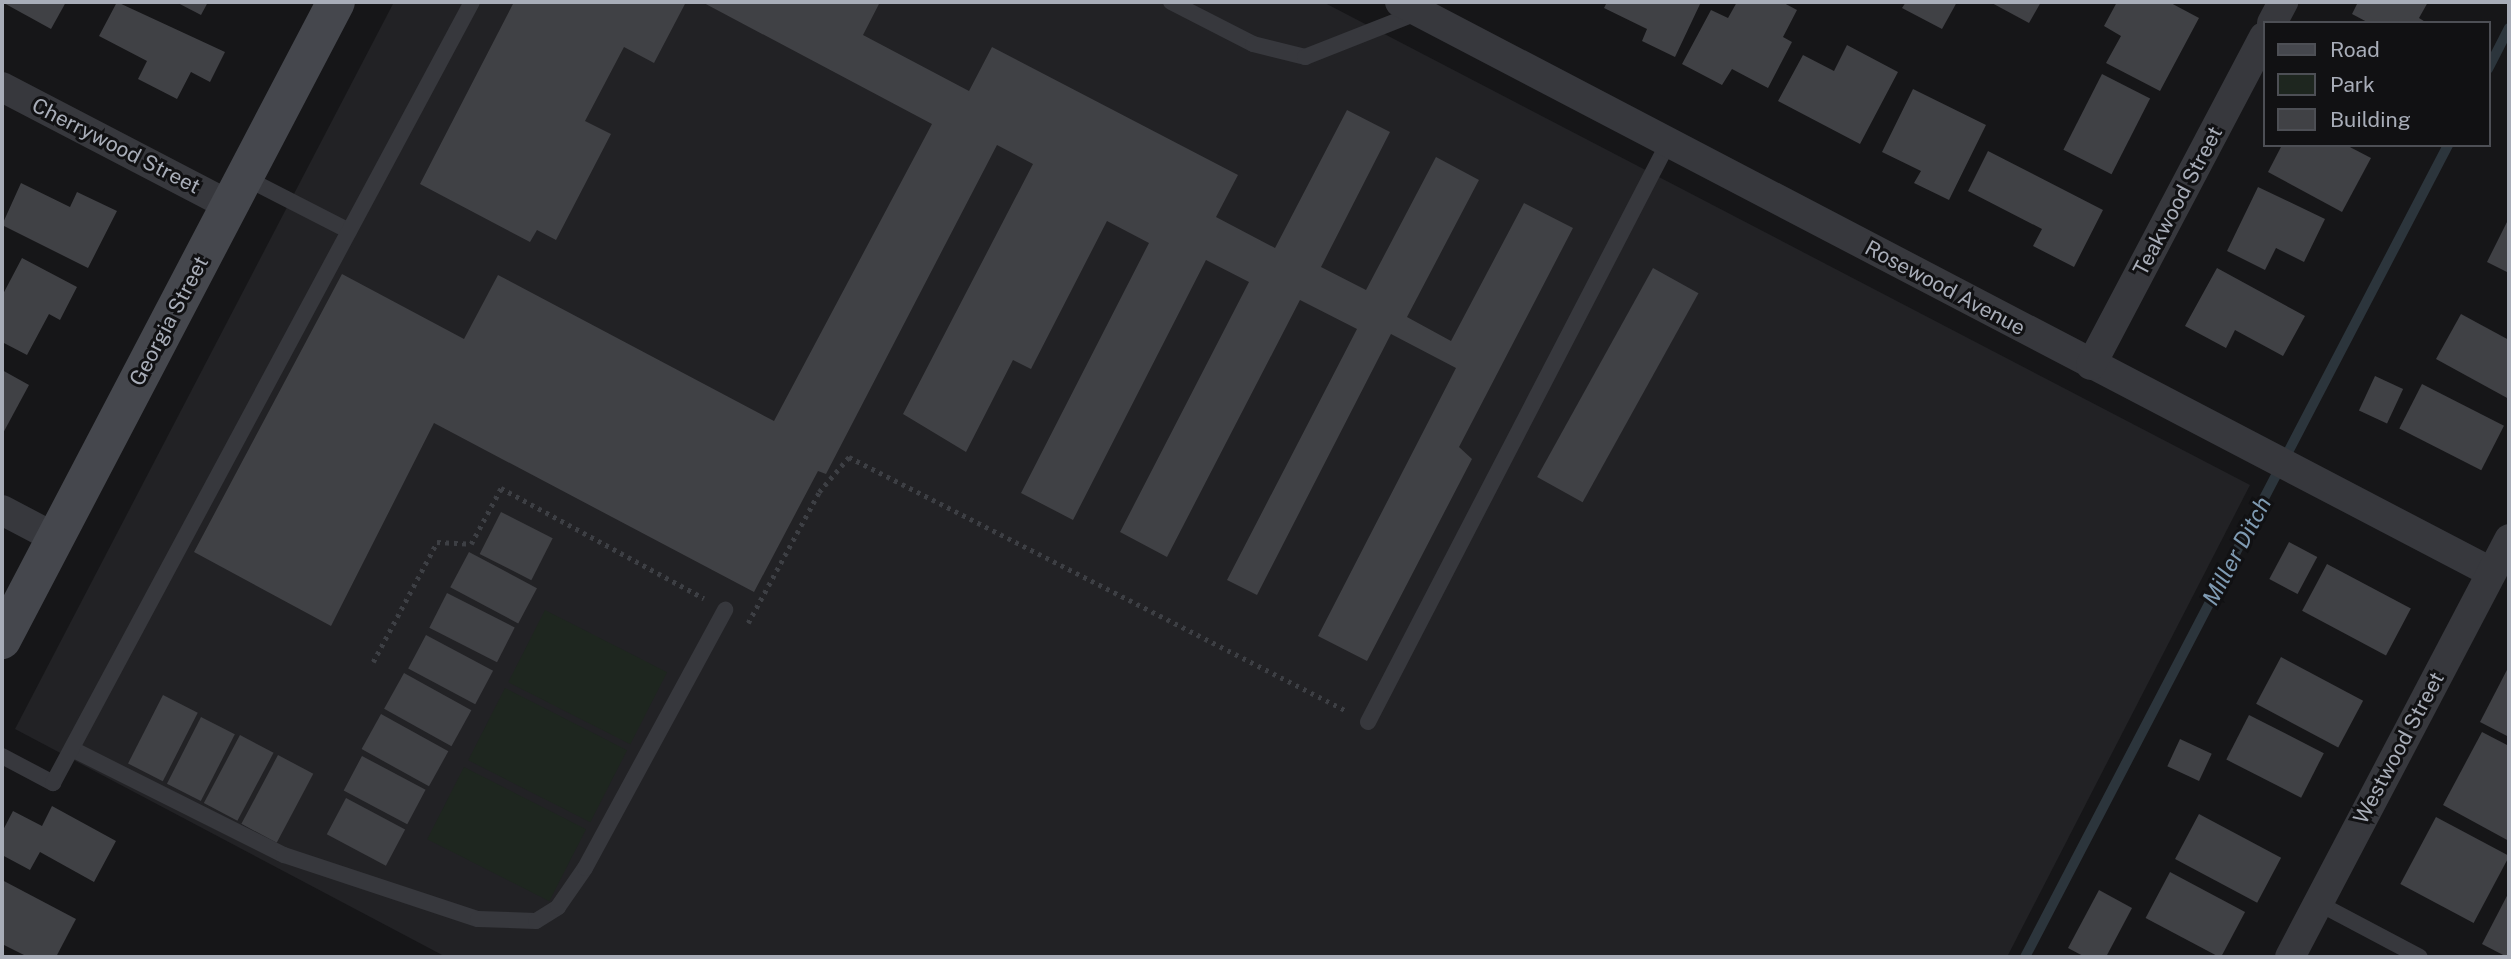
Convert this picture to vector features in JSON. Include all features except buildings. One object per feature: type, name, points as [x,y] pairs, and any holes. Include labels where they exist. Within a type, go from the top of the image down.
[{"type":"main road","name":"Georgia Street","points":[[2,640],[336,2]]},
{"type":"street","points":[[2273,21],[2283,2]]},
{"type":"street","name":"Rosewood Avenue","points":[[1410,7],[2491,572]]},
{"type":"street","name":"Teakwood Street","points":[[2091,365],[2262,41]]},
{"type":"street","name":"Cherrywood Street","points":[[2,87],[237,191]]},
{"type":"street","points":[[2,510],[55,538]]},
{"type":"street","name":"Westwood Street","points":[[2290,957],[2509,539]]},
{"type":"lane","points":[[2,756],[53,783],[472,2]]},
{"type":"lane","points":[[1171,2],[1253,44],[1305,57],[1410,7]]},
{"type":"lane","points":[[1368,722],[1668,143]]},
{"type":"lane","points":[[237,191],[349,231]]},
{"type":"lane","points":[[72,749],[284,855],[478,919],[536,920],[558,906],[585,868],[725,610]]},
{"type":"lane","points":[[2318,903],[2420,957]]},
{"type":"path","points":[[373,662],[437,542],[471,544],[501,488],[751,624],[820,492],[849,457],[1368,722]]},
{"type":"shaded area","points":[[394,2],[1323,2],[2250,485],[2007,957],[446,957],[15,729]]},
{"type":"green space","points":[[545,610],[667,672],[630,744],[508,682]]},
{"type":"green space","points":[[505,688],[627,750],[590,822],[468,760]]},
{"type":"green space","points":[[464,767],[586,829],[549,901],[427,839]]},
{"type":"waterway","name":"Miller Ditch","points":[[2490,65],[2509,28]]},
{"type":"waterway","name":"Miller Ditch","points":[[2025,957],[2447,147]]}]
